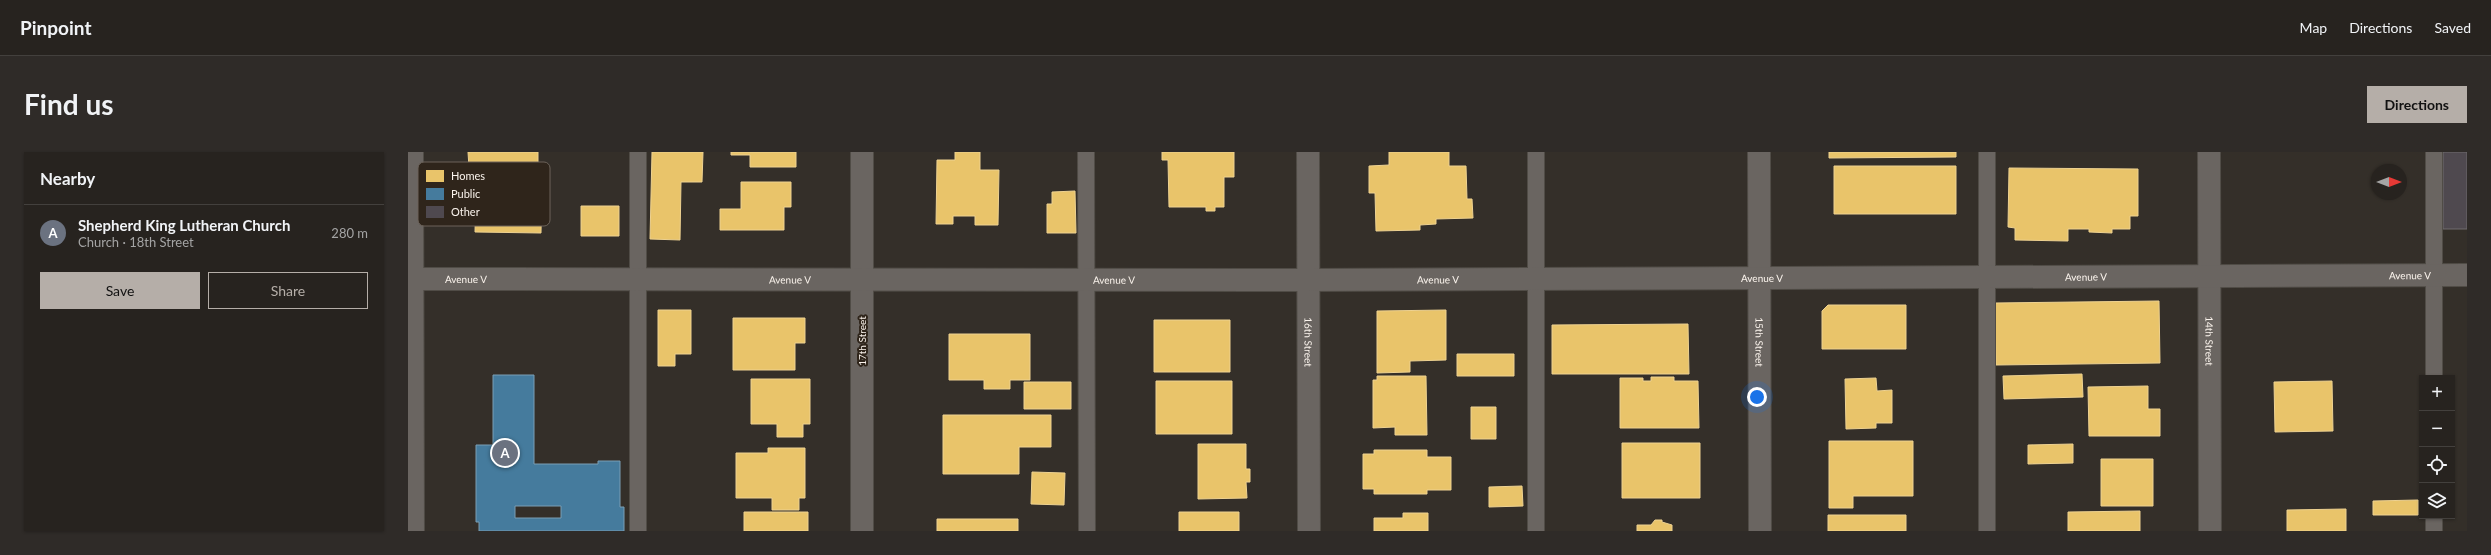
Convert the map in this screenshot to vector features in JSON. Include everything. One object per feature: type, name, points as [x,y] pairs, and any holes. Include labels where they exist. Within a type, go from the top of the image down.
[{"type":"street","points":[[412,152],[410,279],[413,531]]},
{"type":"street","name":"17th Street","points":[[862,152],[862,531]]},
{"type":"street","name":"16th Street","points":[[1308,152],[1309,531]]},
{"type":"street","name":"15th Street","points":[[1759,152],[1760,531]]},
{"type":"street","name":"14th Street","points":[[2209,152],[2210,531]]},
{"type":"street","name":"Avenue V","points":[[410,279],[1308,280],[2467,275]]},
{"type":"lane","points":[[638,152],[638,531]]},
{"type":"lane","points":[[1086,152],[1087,531]]},
{"type":"lane","points":[[1536,152],[1536,531]]},
{"type":"lane","points":[[1987,152],[1987,531]]},
{"type":"lane","points":[[2434,152],[2434,375]]},
{"type":"lane","points":[[2434,519],[2434,531]]},
{"type":"building: Homes","points":[[468,152],[538,152],[538,162],[469,162]]},
{"type":"building: Homes","points":[[652,152],[703,152],[702,182],[681,182],[680,240],[650,239]]},
{"type":"building: Homes","points":[[731,152],[796,152],[796,167],[750,167],[750,155],[731,155]]},
{"type":"building: Homes","points":[[955,152],[980,152],[980,170],[999,170],[998,225],[975,225],[975,216],[953,216],[953,224],[936,224],[937,160],[955,160]]},
{"type":"building: Homes","points":[[1162,152],[1234,152],[1234,177],[1224,177],[1224,207],[1215,207],[1215,211],[1206,211],[1206,207],[1169,207],[1168,160],[1162,160]]},
{"type":"building: Homes","points":[[1389,152],[1449,152],[1449,166],[1466,166],[1467,199],[1472,199],[1473,218],[1436,219],[1436,224],[1420,225],[1420,230],[1376,231],[1375,193],[1369,193],[1369,166],[1389,165]]},
{"type":"building: Homes","points":[[1829,152],[1956,152],[1956,157],[1829,158]]},
{"type":"building: Homes","points":[[1834,166],[1956,166],[1956,214],[1834,214]]},
{"type":"building: Homes","points":[[2009,168],[2138,169],[2138,216],[2130,216],[2130,229],[2112,229],[2112,233],[2089,232],[2089,229],[2068,229],[2068,241],[2015,240],[2015,228],[2008,227]]},
{"type":"building: Homes","points":[[741,182],[791,182],[791,207],[784,207],[784,230],[720,230],[720,209],[741,209]]},
{"type":"building: Homes","points":[[1075,191],[1076,233],[1047,233],[1047,204],[1052,204],[1052,192]]},
{"type":"building: Homes","points":[[581,206],[619,206],[619,236],[581,236]]},
{"type":"building: Homes","points":[[475,226],[541,226],[541,233],[475,232]]},
{"type":"building: Homes","points":[[2159,301],[2160,363],[1996,365],[1995,303]]},
{"type":"building: Homes","points":[[1828,305],[1906,305],[1906,349],[1822,349],[1822,311]]},
{"type":"building: Homes","points":[[658,310],[691,310],[691,354],[675,354],[675,366],[658,366]]},
{"type":"building: Homes","points":[[1446,310],[1446,360],[1410,361],[1410,372],[1377,373],[1377,311]]},
{"type":"building: Homes","points":[[733,318],[805,318],[805,343],[795,343],[795,370],[733,370]]},
{"type":"building: Homes","points":[[1154,320],[1230,320],[1230,372],[1154,372]]},
{"type":"building: Homes","points":[[1688,324],[1689,374],[1552,374],[1552,325]]},
{"type":"building: Homes","points":[[949,334],[1030,334],[1030,380],[1010,380],[1010,389],[984,389],[984,380],[949,380]]},
{"type":"building: Homes","points":[[1457,354],[1514,354],[1514,376],[1457,376]]},
{"type":"building: Homes","points":[[2082,374],[2083,397],[2004,399],[2003,376]]},
{"type":"building: Homes","points":[[1377,376],[1426,376],[1427,435],[1395,435],[1395,427],[1373,428],[1373,380],[1377,380]]},
{"type":"building: Homes","points":[[1651,377],[1674,377],[1674,381],[1698,381],[1699,428],[1620,428],[1620,378],[1643,378],[1643,381],[1651,381]]},
{"type":"building: Homes","points":[[1876,378],[1877,391],[1892,390],[1892,423],[1876,423],[1876,428],[1846,429],[1845,379]]},
{"type":"building: Homes","points":[[751,379],[810,379],[810,424],[803,424],[803,437],[777,437],[777,424],[751,424]]},
{"type":"building: Homes","points":[[1156,381],[1232,381],[1232,434],[1156,434]]},
{"type":"building: Homes","points":[[2332,381],[2333,431],[2275,432],[2274,382]]},
{"type":"building: Homes","points":[[1024,382],[1071,382],[1071,409],[1024,409]]},
{"type":"building: Homes","points":[[2148,386],[2148,409],[2160,409],[2160,436],[2089,436],[2088,387]]},
{"type":"building: Homes","points":[[1471,407],[1496,407],[1496,439],[1471,439]]},
{"type":"building: Homes","points":[[943,415],[1051,415],[1051,447],[1019,447],[1019,474],[943,474]]},
{"type":"building: Homes","points":[[1829,441],[1913,441],[1913,496],[1853,496],[1853,508],[1829,508]]},
{"type":"building: Homes","points":[[1622,443],[1700,443],[1700,498],[1622,498]]},
{"type":"building: Homes","points":[[1198,444],[1246,444],[1246,469],[1250,469],[1250,482],[1246,482],[1247,498],[1198,499]]},
{"type":"building: Homes","points":[[2073,444],[2073,463],[2028,464],[2028,445]]},
{"type":"building: Homes","points":[[768,448],[805,448],[805,498],[799,498],[799,510],[772,510],[772,498],[736,498],[736,453],[768,453]]},
{"type":"building: Homes","points":[[1374,450],[1427,450],[1427,457],[1451,457],[1451,490],[1427,490],[1427,494],[1374,494],[1374,489],[1363,489],[1363,454],[1374,454]]},
{"type":"building: Homes","points":[[2101,459],[2153,459],[2153,506],[2101,506]]},
{"type":"building: Homes","points":[[1032,472],[1065,473],[1064,505],[1031,504]]},
{"type":"building: Homes","points":[[1522,486],[1523,506],[1489,507],[1489,487]]},
{"type":"building: Homes","points":[[2418,500],[2418,515],[2373,515],[2373,501]]},
{"type":"building: Homes","points":[[2346,509],[2346,531],[2287,531],[2287,510]]},
{"type":"building: Homes","points":[[2140,511],[2140,531],[2068,531],[2068,512]]},
{"type":"building: Homes","points":[[744,512],[808,512],[808,531],[744,531]]},
{"type":"building: Homes","points":[[1179,512],[1239,512],[1239,531],[1179,531]]},
{"type":"building: Homes","points":[[1403,513],[1428,513],[1428,531],[1374,531],[1374,518],[1403,518]]},
{"type":"building: Homes","points":[[1828,515],[1906,515],[1906,531],[1828,531]]},
{"type":"building: Homes","points":[[937,519],[1018,519],[1018,531],[937,531]]},
{"type":"building: Homes","points":[[1655,520],[1662,520],[1662,522],[1672,525],[1672,531],[1637,531],[1637,525],[1651,525]]},
{"type":"building: Public","points":[[493,375],[534,375],[534,464],[598,464],[598,461],[620,461],[620,507],[624,507],[624,531],[479,531],[479,522],[476,522],[476,445],[493,445]],"holes":[[[515,506],[561,506],[561,518],[515,518]]]},
{"type":"building: Other","points":[[2443,152],[2467,152],[2467,229],[2443,229]]},
{"type":"place","name":"Shepherd King Lutheran Church","points":[[505,453]]}]
